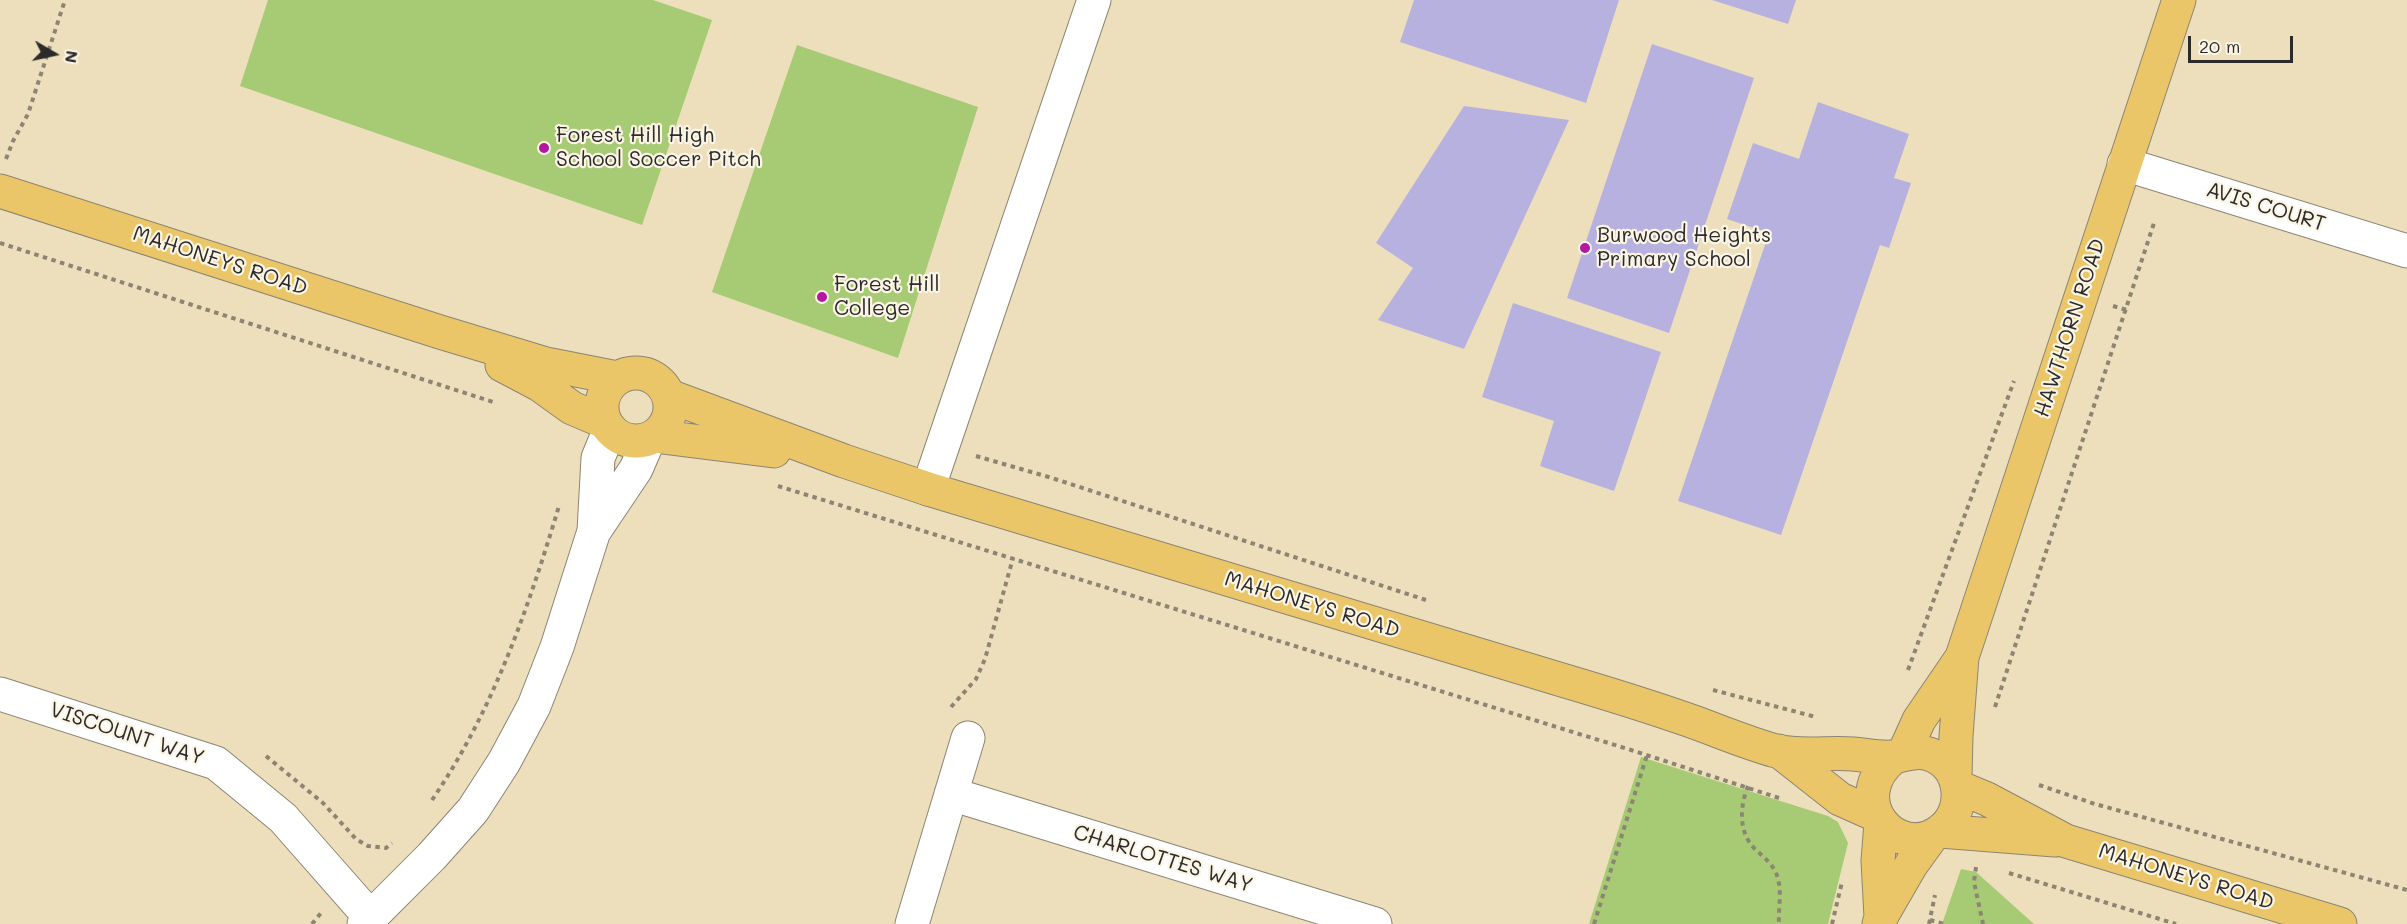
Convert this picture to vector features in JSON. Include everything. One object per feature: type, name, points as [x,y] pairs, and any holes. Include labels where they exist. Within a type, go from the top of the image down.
[{"type":"main road","name":"HAWTHORN ROAD","points":[[1957,782],[1956,736],[1962,657],[2179,0]]},
{"type":"main road","name":"MAHONEYS ROAD","points":[[2,179],[440,332],[546,364],[617,378]]},
{"type":"main road","name":"MAHONEYS ROAD","points":[[440,332],[540,385],[572,408],[608,426]]},
{"type":"main road","points":[[638,372],[647,374],[657,379],[669,396],[669,416],[665,426],[651,437],[628,440],[608,426],[602,403],[604,393],[617,378],[638,372]]},
{"type":"main road","name":"MAHONEYS ROAD","points":[[669,396],[844,461],[928,489],[1644,705],[1779,752],[1899,755]]},
{"type":"main road","name":"MAHONEYS ROAD","points":[[651,437],[844,461]]},
{"type":"main road","name":"HAWTHORN ROAD","points":[[1899,755],[1919,720],[1962,657]]},
{"type":"main road","name":"MAHONEYS ROAD","points":[[1779,752],[1840,799],[1878,819]]},
{"type":"main road","points":[[1922,753],[1939,759],[1957,782],[1959,800],[1956,812],[1911,865],[1880,920],[1878,819],[1872,802],[1872,789],[1880,771],[1899,755],[1922,753]]},
{"type":"main road","name":"MAHONEYS ROAD","points":[[1957,782],[2066,841],[2340,924]]},
{"type":"main road","points":[[1878,819],[1891,832],[1904,838],[1918,839],[1936,834]]},
{"type":"main road","name":"MAHONEYS ROAD","points":[[1936,834],[2066,841]]},
{"type":"street","points":[[928,489],[1094,0]]},
{"type":"street","name":"AVIS COURT","points":[[2124,164],[2407,251]]},
{"type":"street","points":[[368,921],[432,856],[473,810],[504,762],[538,696],[557,647],[594,531],[598,458],[608,426]]},
{"type":"street","points":[[594,531],[636,469],[651,437]]},
{"type":"street","name":"VISCOUNT WAY","points":[[0,694],[216,763],[284,819],[368,921]]},
{"type":"street","points":[[912,924],[968,738]]},
{"type":"street","name":"CHARLOTTES WAY","points":[[951,794],[1375,924]]},
{"type":"path","points":[[2,179],[13,141],[28,114],[65,0]]},
{"type":"path","points":[[1993,715],[2127,310],[2154,220]]},
{"type":"path","points":[[0,243],[500,404]]},
{"type":"path","points":[[2080,297],[2127,310]]},
{"type":"path","points":[[1905,681],[2015,379]]},
{"type":"path","points":[[969,454],[1063,482],[1438,604]]},
{"type":"path","points":[[767,483],[1748,786],[1788,801]]},
{"type":"path","points":[[432,801],[468,745],[489,702],[519,628],[562,495]]},
{"type":"path","points":[[1711,689],[1824,719]]},
{"type":"path","points":[[265,755],[323,803],[356,839],[368,846],[386,848],[393,842]]},
{"type":"path","points":[[1594,924],[1647,755]]},
{"type":"path","points":[[2038,784],[2095,804],[2407,890]]},
{"type":"path","points":[[1748,786],[1741,806],[1741,816],[1753,847],[1767,859],[1779,880],[1779,924]]},
{"type":"path","points":[[1971,862],[1977,864],[1974,882],[1983,924]]},
{"type":"path","points":[[1999,870],[2176,924]]},
{"type":"path","points":[[1832,924],[1844,875]]},
{"type":"path","points":[[1936,892],[1929,922],[1944,924]]},
{"type":"path","points":[[312,924],[321,914],[319,907]]},
{"type":"green space","name":"Forest Hill High School Soccer Pitch","points":[[268,0],[653,0],[712,20],[642,225],[240,86]]},
{"type":"green space","points":[[797,45],[978,107],[898,358],[712,292]]},
{"type":"green space","points":[[1641,757],[1828,816],[1838,822],[1848,843],[1828,924],[1589,924]]},
{"type":"green space","points":[[1961,869],[1976,872],[2034,924],[1942,924]]},
{"type":"building","points":[[1414,0],[1619,0],[1586,103],[1400,42]]},
{"type":"building","points":[[1712,0],[1796,0],[1788,24]]},
{"type":"building","points":[[1652,44],[1754,78],[1669,333],[1567,298]]},
{"type":"building","points":[[1818,102],[1909,134],[1894,178],[1911,183],[1889,248],[1880,245],[1781,535],[1678,501],[1769,233],[1727,219],[1753,143],[1799,159]]},
{"type":"building","points":[[1464,106],[1569,120],[1464,349],[1378,320],[1413,268],[1376,243]]},
{"type":"building","points":[[1513,303],[1661,352],[1614,491],[1540,466],[1554,421],[1482,397]]},
{"type":"place","name":"Forest Hill High School Soccer Pitch","points":[[544,148]]},
{"type":"place","name":"Burwood Heights Primary School","points":[[1585,248]]},
{"type":"place","name":"Forest Hill College","points":[[822,297]]}]
